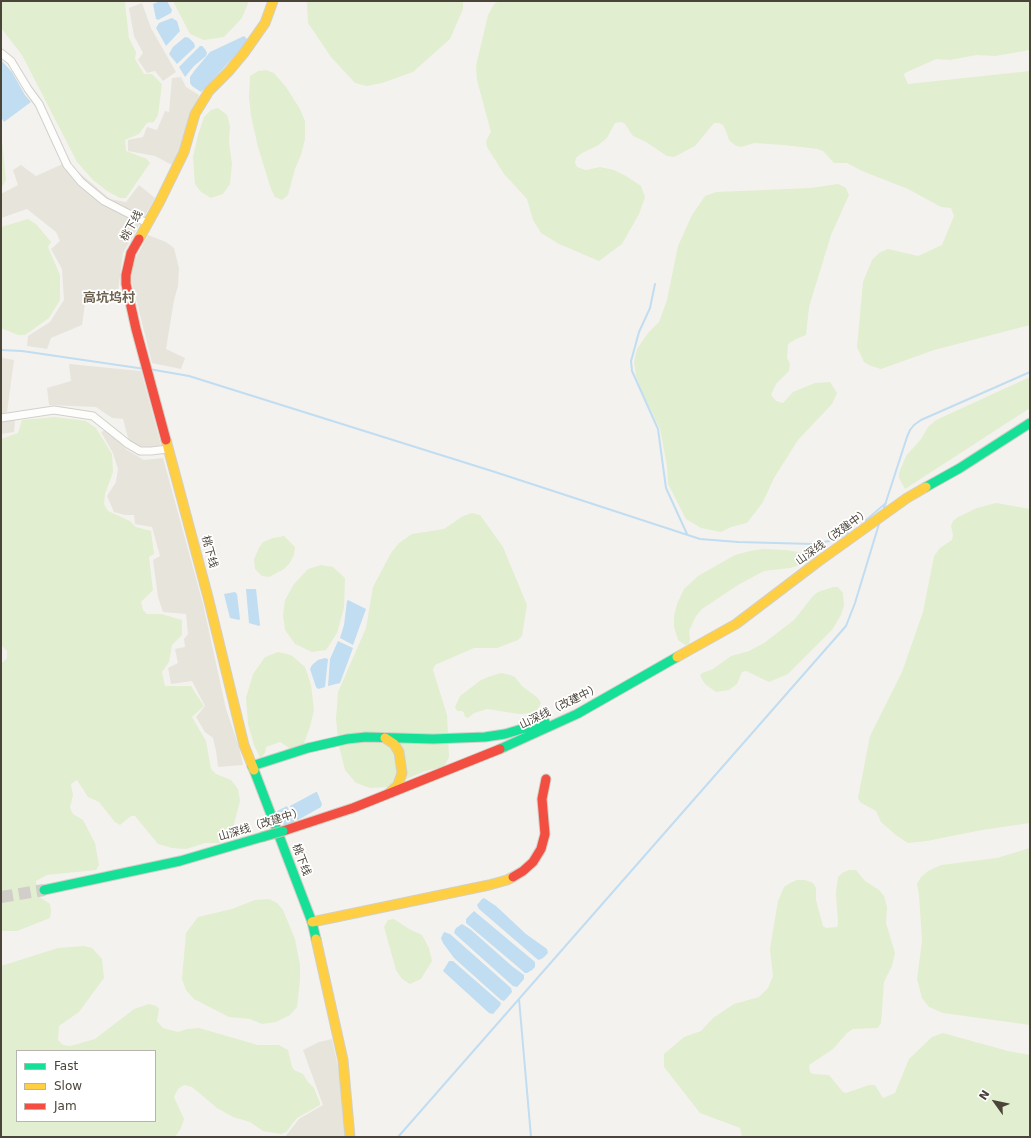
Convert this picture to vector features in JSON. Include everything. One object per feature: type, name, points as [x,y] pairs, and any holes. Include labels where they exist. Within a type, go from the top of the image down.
[{"type":"main road","name":"桃下线","points":[[273,1],[264,22],[244,53],[203,100],[195,114],[184,152],[131,253],[126,271],[126,284],[147,372],[208,597],[244,745],[312,922],[343,1060],[350,1137]]},
{"type":"main road","name":"山深线（改建中）","points":[[44,890],[180,861],[308,824],[387,795],[520,740],[577,714],[736,624],[819,560],[907,498],[960,468],[1030,423]]},
{"type":"main road","points":[[252,766],[308,748],[347,739],[366,737],[465,738],[505,734],[550,720],[620,690]]},
{"type":"main road","points":[[385,738],[394,744],[399,752],[402,773],[398,785],[387,795]]},
{"type":"main road","points":[[312,922],[489,885],[506,880],[523,871],[533,862],[541,849],[545,834],[542,799],[546,779]]},
{"type":"street","points":[[1,54],[11,61],[39,104],[67,165],[81,182],[104,201],[147,223]]},
{"type":"street","points":[[1,418],[54,410],[93,416],[128,444],[140,450],[151,452],[168,449]]},
{"type":"shaded area","points":[[142,3],[151,28],[176,72],[163,81],[155,71],[147,73],[138,60],[143,53],[134,36],[129,8]]},
{"type":"shaded area","points":[[181,77],[186,87],[199,95],[185,137],[172,165],[155,156],[128,151],[128,140],[143,137],[147,127],[157,130],[165,111],[169,112],[172,78]]},
{"type":"shaded area","points":[[67,162],[110,199],[126,202],[139,185],[155,198],[123,253],[118,291],[87,290],[82,325],[51,338],[47,349],[27,346],[28,336],[50,322],[64,300],[62,269],[51,249],[60,241],[56,232],[27,209],[1,218],[1,194],[18,185],[13,170],[21,165],[36,176]]},
{"type":"shaded area","points":[[148,235],[166,242],[174,248],[179,268],[178,286],[174,300],[166,349],[185,358],[181,369],[152,363],[132,283],[132,265]]},
{"type":"shaded area","points":[[1,354],[3,358],[14,360],[7,412],[1,414]]},
{"type":"shaded area","points":[[69,364],[141,371],[161,445],[150,448],[130,445],[123,419],[112,418],[96,407],[49,405],[47,388],[71,381]]},
{"type":"shaded area","points":[[15,420],[14,432],[1,434],[1,421]]},
{"type":"shaded area","points":[[107,429],[127,450],[144,460],[163,458],[203,604],[226,709],[239,747],[243,765],[218,767],[213,738],[205,732],[196,717],[205,706],[192,681],[171,684],[168,668],[178,663],[175,649],[185,647],[184,639],[188,634],[186,614],[163,612],[158,597],[153,560],[160,556],[152,527],[135,524],[134,515],[125,515],[114,512],[107,496],[116,482],[118,469],[113,453],[101,432]]},
{"type":"shaded area","points":[[332,1039],[341,1080],[346,1137],[285,1137],[299,1119],[323,1105],[303,1050],[319,1042]]},
{"type":"green space","points":[[1,1],[126,1],[129,38],[136,52],[135,59],[144,74],[152,74],[162,84],[158,115],[154,122],[147,123],[139,134],[125,140],[126,151],[147,159],[150,163],[126,198],[120,198],[107,191],[93,180],[77,162],[22,55],[1,28]]},
{"type":"green space","points":[[173,1],[249,1],[242,18],[224,37],[204,40],[190,34]]},
{"type":"green space","points":[[307,1],[463,1],[463,9],[450,39],[413,72],[382,83],[367,86],[355,83],[331,57],[308,23]]},
{"type":"green space","points":[[499,1],[1030,1],[1030,50],[995,56],[976,55],[950,60],[936,59],[905,73],[904,75],[908,84],[1030,71],[1030,325],[934,350],[881,369],[864,362],[857,347],[863,282],[872,260],[879,253],[888,249],[918,256],[942,245],[954,216],[951,208],[941,207],[908,189],[862,171],[847,163],[834,163],[823,151],[817,149],[754,143],[741,147],[736,146],[729,140],[723,125],[719,123],[714,123],[695,146],[674,157],[667,156],[646,142],[633,136],[622,122],[615,123],[607,138],[597,146],[582,153],[576,158],[575,163],[577,167],[586,170],[600,167],[614,170],[641,186],[645,197],[639,214],[622,244],[599,261],[559,244],[541,233],[533,220],[527,199],[504,174],[487,147],[486,141],[491,132],[477,80],[476,66],[488,15],[494,4]]},
{"type":"green space","points":[[266,70],[274,73],[286,87],[300,109],[305,121],[305,139],[301,155],[295,169],[288,195],[282,200],[275,197],[271,189],[258,147],[251,116],[249,97],[250,76],[258,71]]},
{"type":"green space","points":[[218,108],[227,115],[230,126],[229,142],[232,164],[230,184],[223,194],[211,198],[201,192],[195,184],[193,157],[204,117],[211,110]]},
{"type":"green space","points":[[1,131],[6,180],[1,189]]},
{"type":"green space","points":[[838,184],[846,188],[849,195],[831,235],[809,307],[806,335],[788,344],[787,358],[790,364],[789,371],[776,384],[771,395],[776,401],[783,403],[793,392],[815,383],[830,382],[837,393],[832,404],[798,440],[774,478],[763,502],[747,523],[731,527],[721,532],[701,528],[686,519],[668,484],[667,466],[660,429],[636,376],[634,362],[637,349],[648,333],[659,322],[667,300],[678,246],[692,215],[705,196],[716,192],[810,188]]},
{"type":"green space","points":[[28,219],[36,224],[51,242],[48,247],[60,275],[60,300],[49,318],[25,335],[18,335],[1,328],[1,227]]},
{"type":"green space","points":[[1030,377],[1030,408],[905,489],[899,478],[899,473],[906,456],[921,439],[928,427],[936,420]]},
{"type":"green space","points":[[55,417],[86,421],[96,428],[112,454],[113,472],[105,494],[104,504],[108,511],[130,521],[136,527],[151,531],[154,554],[149,557],[153,590],[141,602],[143,610],[147,614],[161,614],[182,620],[182,635],[172,645],[169,662],[162,672],[165,686],[191,686],[204,706],[192,717],[206,741],[211,769],[216,774],[231,780],[238,789],[240,801],[231,836],[219,843],[205,843],[186,849],[172,848],[158,844],[135,816],[131,816],[120,825],[115,822],[99,802],[88,797],[77,780],[71,784],[73,795],[70,808],[73,814],[83,820],[95,843],[99,865],[96,870],[47,875],[36,881],[38,896],[50,904],[50,918],[17,931],[1,931],[1,662],[7,658],[7,651],[1,645],[1,439],[18,433],[22,420]]},
{"type":"green space","points":[[996,503],[1030,509],[1030,823],[908,843],[897,836],[881,822],[876,811],[860,802],[858,798],[870,736],[902,672],[923,612],[934,556],[940,548],[952,540],[953,535],[951,526],[953,521],[977,508]]},
{"type":"green space","points":[[472,513],[480,515],[503,547],[527,605],[522,636],[518,640],[497,648],[474,648],[435,665],[433,670],[447,715],[449,757],[444,767],[425,771],[388,787],[370,788],[356,783],[345,770],[339,746],[336,719],[338,692],[366,628],[373,587],[391,553],[399,543],[412,534],[444,529],[463,516]]},
{"type":"green space","points":[[284,536],[295,547],[294,555],[284,569],[269,577],[262,576],[255,569],[254,559],[259,548],[263,542]]},
{"type":"green space","points":[[763,549],[786,550],[804,553],[808,556],[808,561],[807,563],[790,568],[764,571],[738,585],[702,609],[696,616],[689,631],[689,644],[685,645],[678,640],[674,627],[674,616],[677,604],[684,589],[698,576],[735,555]]},
{"type":"green space","points":[[321,565],[333,567],[345,578],[344,608],[337,633],[326,650],[312,652],[295,644],[285,630],[283,615],[285,600],[294,584],[308,569]]},
{"type":"green space","points":[[833,587],[838,587],[843,593],[844,605],[841,615],[832,630],[788,674],[769,682],[746,671],[742,672],[737,684],[729,690],[716,692],[705,684],[700,676],[702,673],[713,669],[731,656],[749,651],[764,643],[794,620],[813,596],[818,592]]},
{"type":"green space","points":[[278,652],[291,655],[305,667],[311,685],[314,710],[303,746],[291,749],[280,742],[266,747],[265,753],[260,758],[254,745],[248,724],[246,698],[253,674],[265,657]]},
{"type":"green space","points":[[501,673],[515,677],[522,686],[538,698],[541,703],[534,713],[519,714],[487,709],[474,713],[468,718],[465,717],[462,711],[457,711],[455,707],[460,696],[481,680]]},
{"type":"green space","points":[[1030,848],[1030,1025],[943,1013],[929,1007],[922,998],[917,979],[922,941],[917,884],[921,877],[928,871],[941,865],[997,858]]},
{"type":"green space","points":[[849,870],[856,870],[865,881],[879,890],[884,896],[887,907],[886,923],[895,953],[892,966],[884,982],[881,1023],[878,1028],[853,1029],[847,1033],[833,1049],[809,1065],[810,1072],[813,1074],[829,1075],[843,1092],[846,1093],[869,1085],[875,1085],[883,1098],[895,1093],[909,1059],[932,1037],[943,1033],[1008,1051],[1030,1055],[1030,1137],[742,1137],[740,1128],[700,1113],[664,1067],[664,1054],[684,1037],[701,1031],[713,1018],[734,1004],[759,997],[768,988],[773,976],[770,949],[778,901],[784,887],[797,880],[805,880],[813,883],[816,888],[816,900],[823,926],[826,928],[837,927],[836,893],[838,877],[842,873]]},
{"type":"green space","points":[[269,899],[277,903],[283,910],[295,939],[300,965],[300,980],[297,1007],[290,1015],[276,1022],[262,1024],[250,1019],[229,1017],[194,999],[186,990],[182,979],[186,933],[198,917],[232,909],[255,900]]},
{"type":"green space","points":[[394,919],[409,929],[422,935],[429,948],[432,961],[421,979],[410,984],[402,979],[396,970],[384,927],[388,920]]},
{"type":"green space","points":[[84,946],[92,948],[102,959],[104,978],[79,1012],[59,1026],[58,1040],[63,1045],[70,1046],[95,1039],[134,1009],[149,1004],[156,1006],[159,1009],[157,1021],[163,1028],[178,1032],[187,1029],[199,1028],[258,1045],[279,1045],[288,1050],[292,1067],[294,1070],[303,1074],[314,1088],[320,1105],[297,1118],[286,1132],[281,1134],[263,1131],[250,1122],[233,1117],[217,1108],[192,1087],[184,1085],[178,1089],[174,1097],[184,1119],[181,1128],[175,1137],[1,1137],[1,966],[58,948]]},
{"type":"water","points":[[160,1],[167,1],[172,10],[171,13],[158,20],[156,19],[153,4]]},
{"type":"water","points":[[172,18],[177,21],[180,31],[166,46],[156,28],[159,23]]},
{"type":"water","points":[[244,36],[247,39],[246,44],[201,92],[192,86],[190,83],[190,77],[210,52]]},
{"type":"water","points":[[185,37],[189,38],[194,43],[195,47],[177,64],[169,54],[173,47]]},
{"type":"water","points":[[200,46],[205,49],[207,53],[206,56],[194,66],[185,77],[179,67]]},
{"type":"water","points":[[1,60],[12,72],[25,95],[31,102],[4,122],[1,117]]},
{"type":"water","points":[[246,589],[256,589],[259,626],[249,623]]},
{"type":"water","points":[[235,592],[237,594],[239,620],[230,618],[224,594]]},
{"type":"water","points":[[348,600],[366,609],[353,645],[340,638],[344,625]]},
{"type":"water","points":[[338,641],[353,648],[340,683],[328,686],[330,659]]},
{"type":"water","points":[[325,658],[328,659],[325,687],[318,689],[310,669],[318,660]]},
{"type":"water","points":[[316,792],[322,804],[321,807],[298,820],[296,819],[290,806]]},
{"type":"water","points":[[287,806],[295,822],[285,828],[277,811]]},
{"type":"water","points":[[484,898],[496,906],[526,934],[547,949],[548,953],[543,958],[539,960],[537,959],[479,909],[477,905]]},
{"type":"water","points":[[474,911],[535,962],[535,967],[525,973],[466,923],[466,919]]},
{"type":"water","points":[[462,924],[470,929],[524,975],[524,979],[517,987],[513,986],[455,934],[454,932],[456,928]]},
{"type":"water","points":[[444,932],[450,934],[511,988],[512,992],[504,1001],[454,958],[441,938]]},
{"type":"water","points":[[449,961],[453,961],[501,1003],[493,1014],[489,1013],[443,971]]},
{"type":"waterway","points":[[655,284],[650,308],[639,332],[631,361],[632,371],[658,429],[666,488],[687,534]]},
{"type":"waterway","points":[[1,350],[22,351],[145,369]]},
{"type":"waterway","points":[[149,369],[189,376],[495,472],[700,539],[738,542],[813,544],[829,541],[848,533]]},
{"type":"waterway","points":[[884,508],[907,437],[914,425],[921,420],[1030,372]]},
{"type":"waterway","points":[[865,521],[886,503]]},
{"type":"waterway","points":[[398,1137],[846,626],[855,603],[879,524]]},
{"type":"waterway","points":[[519,999],[531,1137]]},
{"type":"tunnel","points":[[1,897],[44,890]]},
{"type":"traffic: fast","points":[[926,487],[960,468],[1030,423]]},
{"type":"traffic: fast","points":[[500,749],[577,714],[677,657]]},
{"type":"traffic: fast","points":[[252,766],[308,748],[347,739],[366,737],[433,739],[485,737],[505,734],[545,722]]},
{"type":"traffic: fast","points":[[254,770],[312,922],[316,939]]},
{"type":"traffic: fast","points":[[262,837],[283,831]]},
{"type":"traffic: fast","points":[[44,890],[180,861],[262,837]]},
{"type":"traffic: slow","points":[[139,239],[184,152],[195,114],[209,91],[244,53],[265,23],[273,1]]},
{"type":"traffic: slow","points":[[166,440],[208,597],[244,745],[254,770]]},
{"type":"traffic: slow","points":[[677,657],[736,624],[819,561],[907,498],[926,487]]},
{"type":"traffic: slow","points":[[385,738],[394,744],[399,752],[402,773],[398,785],[389,793]]},
{"type":"traffic: slow","points":[[312,922],[489,885],[513,877]]},
{"type":"traffic: slow","points":[[316,939],[343,1060],[350,1137]]},
{"type":"traffic: jam","points":[[139,239],[131,253],[126,275],[126,284],[136,329],[166,440]]},
{"type":"traffic: jam","points":[[283,831],[353,808],[500,749]]},
{"type":"traffic: jam","points":[[513,877],[533,862],[541,849],[545,834],[542,799],[546,779]]},
{"type":"district","name":"高坑坞村","points":[[109,299]]}]
